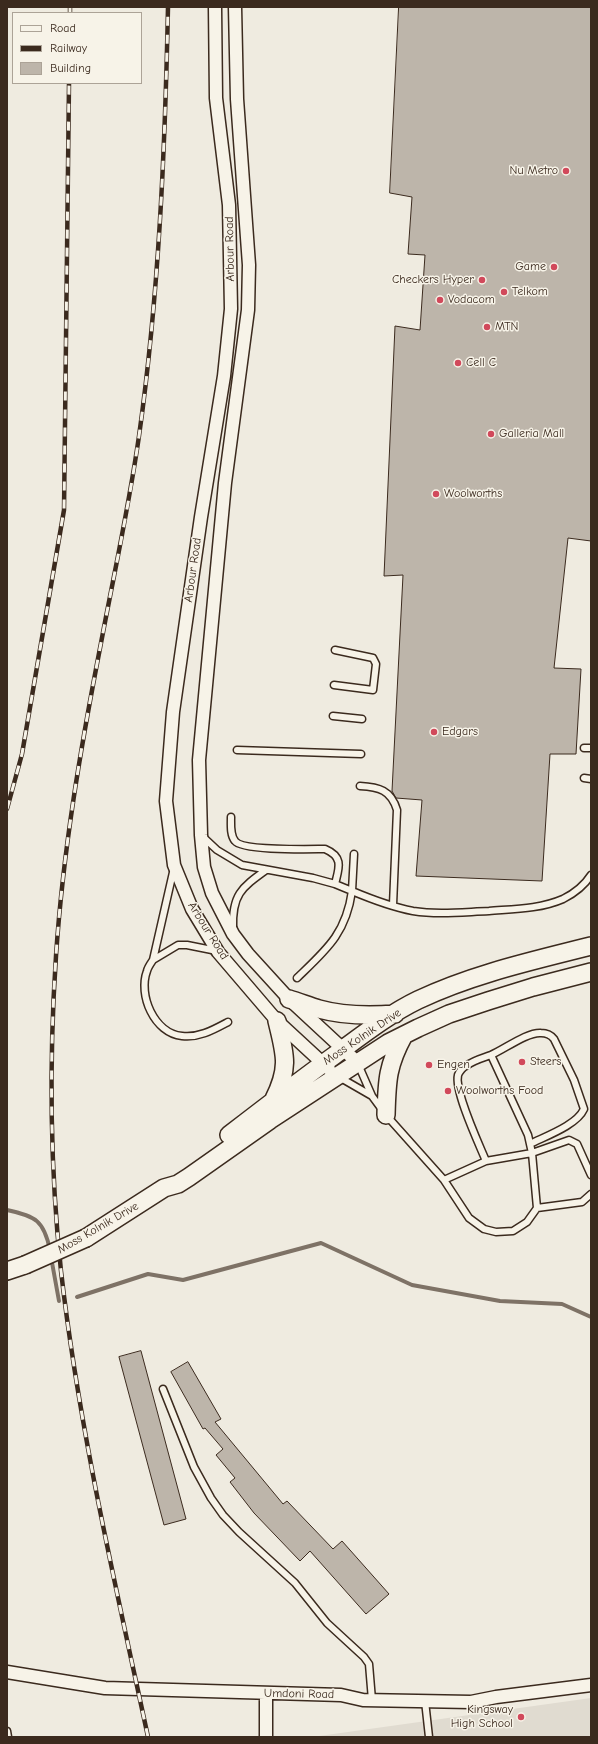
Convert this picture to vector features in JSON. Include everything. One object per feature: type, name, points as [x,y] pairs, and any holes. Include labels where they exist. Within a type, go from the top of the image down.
[{"type":"main road","name":"Moss Kolnik Drive","points":[[7,1271],[25,1265],[86,1238],[164,1188],[173,1178],[212,1150],[274,1100],[344,1049],[395,1014],[417,1001],[448,987],[485,974],[591,946]]},
{"type":"main road","name":"Moss Kolnik Drive","points":[[164,1188],[178,1184],[190,1177],[270,1120],[337,1076],[404,1035],[449,1014],[533,987],[591,972]]},
{"type":"main road","points":[[289,999],[342,1014],[395,1014]]},
{"type":"main road","points":[[274,1100],[282,1084],[285,1065],[277,1020]]},
{"type":"main road","points":[[386,1115],[389,1066],[394,1052],[404,1035]]},
{"type":"street","name":"Arbour Road","points":[[215,7],[216,98],[229,212],[231,309],[224,376],[201,517],[173,712],[166,801],[174,865],[192,908],[218,952],[277,1020],[337,1076]]},
{"type":"street","name":"Arbour Road","points":[[235,7],[237,99],[249,265],[248,310],[225,483],[199,760],[201,835],[204,867],[210,886],[233,934],[248,954],[289,999],[358,1063]]},
{"type":"street","points":[[224,376],[240,379]]},
{"type":"street","name":"Umdoni Road","points":[[7,1672],[105,1688],[341,1695],[363,1700],[470,1702],[591,1685]]},
{"type":"street","points":[[266,1693],[266,1737]]},
{"type":"lane","points":[[334,650],[373,658],[376,664],[373,690],[334,685]]},
{"type":"lane","points":[[333,716],[362,719]]},
{"type":"lane","points":[[584,748],[591,748]]},
{"type":"lane","points":[[237,750],[361,754]]},
{"type":"lane","points":[[360,786],[379,788],[384,791],[393,801],[397,810],[393,905]]},
{"type":"lane","points":[[231,817],[232,832],[235,841],[238,844],[251,848],[325,849],[331,852],[336,856],[340,864],[335,884]]},
{"type":"lane","points":[[201,835],[217,850],[228,858],[242,865],[335,884],[372,900],[412,910],[440,913],[535,908],[562,899],[575,892],[586,883],[591,875]]},
{"type":"lane","points":[[297,978],[331,945],[340,931],[350,904],[354,854]]},
{"type":"lane","points":[[174,865],[153,960],[147,970],[145,982],[147,1003],[158,1024],[181,1036],[207,1034],[228,1022]]},
{"type":"lane","points":[[233,934],[232,911],[241,890],[266,870]]},
{"type":"lane","points":[[153,960],[178,945],[187,945],[218,952]]},
{"type":"lane","points":[[486,1161],[463,1103],[458,1086],[458,1074],[464,1067],[475,1060],[491,1055],[540,1032],[551,1035],[554,1039],[574,1080],[583,1102],[584,1109],[581,1116],[573,1122],[530,1144]]},
{"type":"lane","points":[[358,1063],[372,1096],[386,1115],[444,1180],[469,1218],[484,1229],[496,1232],[514,1231],[527,1222],[537,1208],[532,1153],[528,1135],[491,1055]]},
{"type":"lane","points":[[337,1076],[372,1096]]},
{"type":"lane","points":[[444,1180],[486,1161],[532,1153],[569,1140],[577,1144],[591,1175]]},
{"type":"lane","points":[[537,1208],[582,1202],[591,1194]]},
{"type":"lane","points":[[163,1389],[194,1467],[211,1498],[238,1532],[295,1583],[327,1623],[364,1657],[369,1664],[372,1700]]},
{"type":"lane","points":[[425,1701],[429,1737]]},
{"type":"lane","points":[[7,1732],[8,1737]]},
{"type":"shaded area","name":"Kingsway High School","points":[[591,1698],[591,1737],[312,1737]]},
{"type":"building","name":"Galleria Mall","points":[[399,7],[591,7],[591,541],[568,538],[554,668],[581,669],[576,754],[550,754],[542,881],[416,876],[422,800],[396,798],[392,791],[403,575],[384,576],[395,326],[420,330],[425,255],[408,254],[412,197],[390,193]]},
{"type":"building","points":[[141,1351],[186,1519],[164,1525],[119,1357]]},
{"type":"building","points":[[188,1362],[221,1419],[215,1422],[283,1504],[287,1501],[333,1549],[342,1541],[389,1594],[366,1614],[310,1551],[300,1561],[254,1513],[230,1482],[235,1478],[216,1455],[223,1449],[205,1428],[203,1429],[171,1372]]},
{"type":"waterway","points":[[7,1210],[17,1212],[37,1221],[45,1232],[50,1250]]},
{"type":"waterway","points":[[77,1297],[148,1274],[183,1280],[321,1243],[412,1285],[500,1301],[562,1304],[591,1317]]},
{"type":"waterway","points":[[51,1257],[59,1301]]},
{"type":"railway","points":[[70,7],[70,12]]},
{"type":"railway","points":[[148,1737],[99,1505],[69,1330],[57,1232],[52,1114],[52,1034],[59,916],[68,838],[87,720],[131,488],[146,383],[152,329],[160,222],[168,7]]},
{"type":"railway","points":[[7,809],[22,754],[64,510],[69,84]]},
{"type":"place","name":"Nu Metro","points":[[566,171]]},
{"type":"place","name":"Game","points":[[554,267]]},
{"type":"place","name":"Checkers Hyper","points":[[482,280]]},
{"type":"place","name":"Telkom","points":[[504,292]]},
{"type":"place","name":"Vodacom","points":[[440,300]]},
{"type":"place","name":"MTN","points":[[487,327]]},
{"type":"place","name":"Cell C","points":[[458,363]]},
{"type":"place","name":"Galleria Mall","points":[[491,434]]},
{"type":"place","name":"Woolworths","points":[[436,494]]},
{"type":"place","name":"Edgars","points":[[434,732]]},
{"type":"place","name":"Steers","points":[[522,1062]]},
{"type":"place","name":"Engen","points":[[429,1065]]},
{"type":"place","name":"Woolworths Food","points":[[448,1091]]},
{"type":"place","name":"Kingsway High School","points":[[521,1717]]}]
